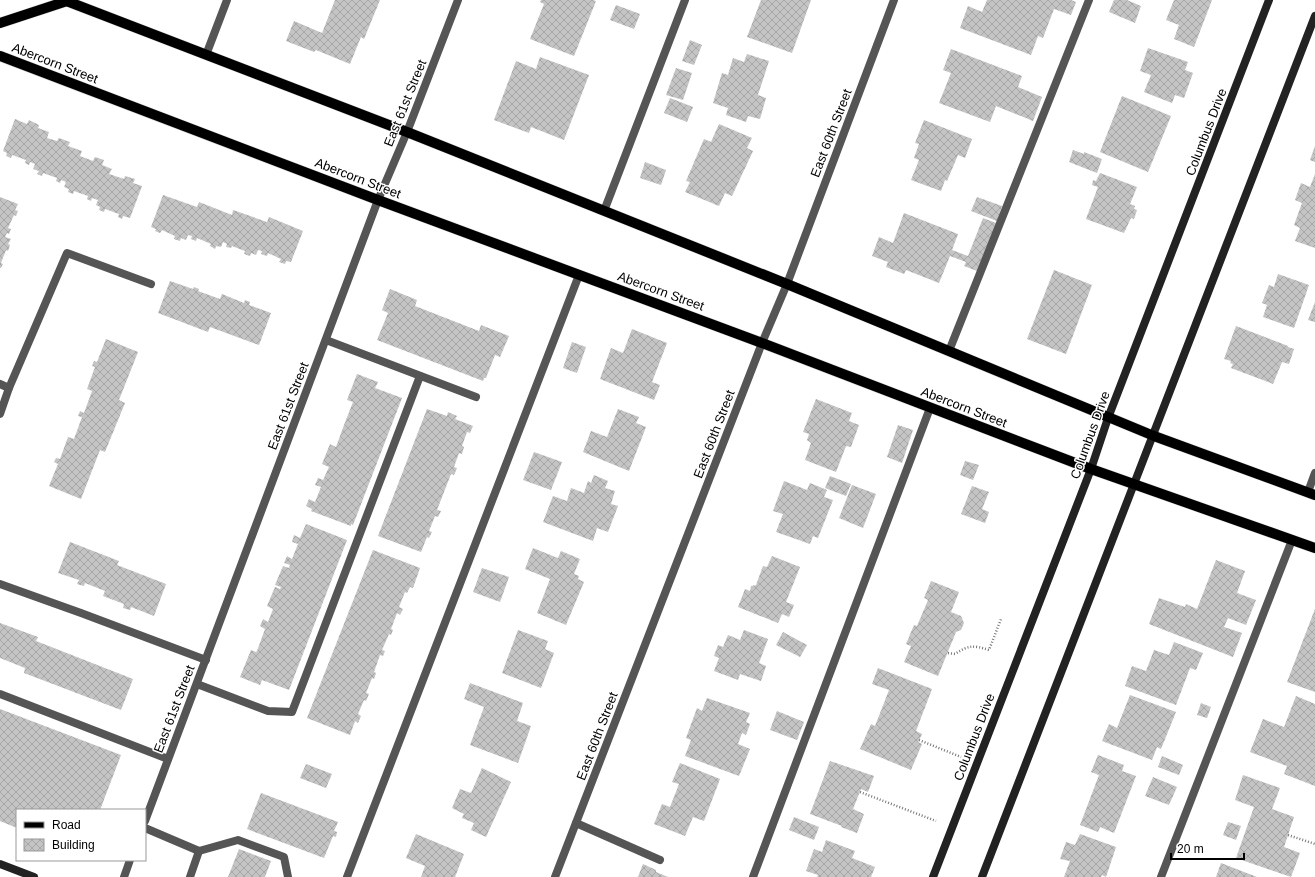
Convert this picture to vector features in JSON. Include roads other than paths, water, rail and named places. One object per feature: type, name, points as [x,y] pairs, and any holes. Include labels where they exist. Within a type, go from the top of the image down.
[{"type":"main road","points":[[0,23],[66,1],[408,132],[787,284],[1108,418],[1311,493]]},
{"type":"main road","name":"Abercorn Street","points":[[0,56],[378,200],[762,343],[1090,470],[1315,548]]},
{"type":"street","points":[[206,54],[227,0]]},
{"type":"street","name":"East 61st Street","points":[[146,818],[378,200],[408,132],[458,0]]},
{"type":"street","points":[[604,211],[685,0]]},
{"type":"street","name":"East 60th Street","points":[[555,877],[762,343],[787,284],[894,0]]},
{"type":"street","points":[[950,351],[1089,0]]},
{"type":"street","name":"Columbus Drive","points":[[933,877],[1269,0]]},
{"type":"street","points":[[982,877],[1133,485],[1154,436],[1315,16]]},
{"type":"street","points":[[0,414],[9,388],[67,253],[151,284]]},
{"type":"street","points":[[347,877],[580,275]]},
{"type":"street","points":[[326,340],[476,397]]},
{"type":"street","points":[[197,684],[268,712],[292,712],[420,376]]},
{"type":"street","points":[[0,384],[9,388]]},
{"type":"street","points":[[753,877],[930,408]]},
{"type":"street","points":[[1311,493],[1315,473]]},
{"type":"street","points":[[1161,877],[1292,540]]},
{"type":"street","points":[[0,584],[206,660]]},
{"type":"street","points":[[0,694],[168,759]]},
{"type":"street","points":[[576,823],[660,860]]},
{"type":"street","points":[[146,828],[199,850],[238,840],[284,857],[288,877]]},
{"type":"street","points":[[190,877],[199,850]]},
{"type":"street","points":[[124,877],[130,861]]},
{"type":"street","points":[[0,864],[34,877]]}]
